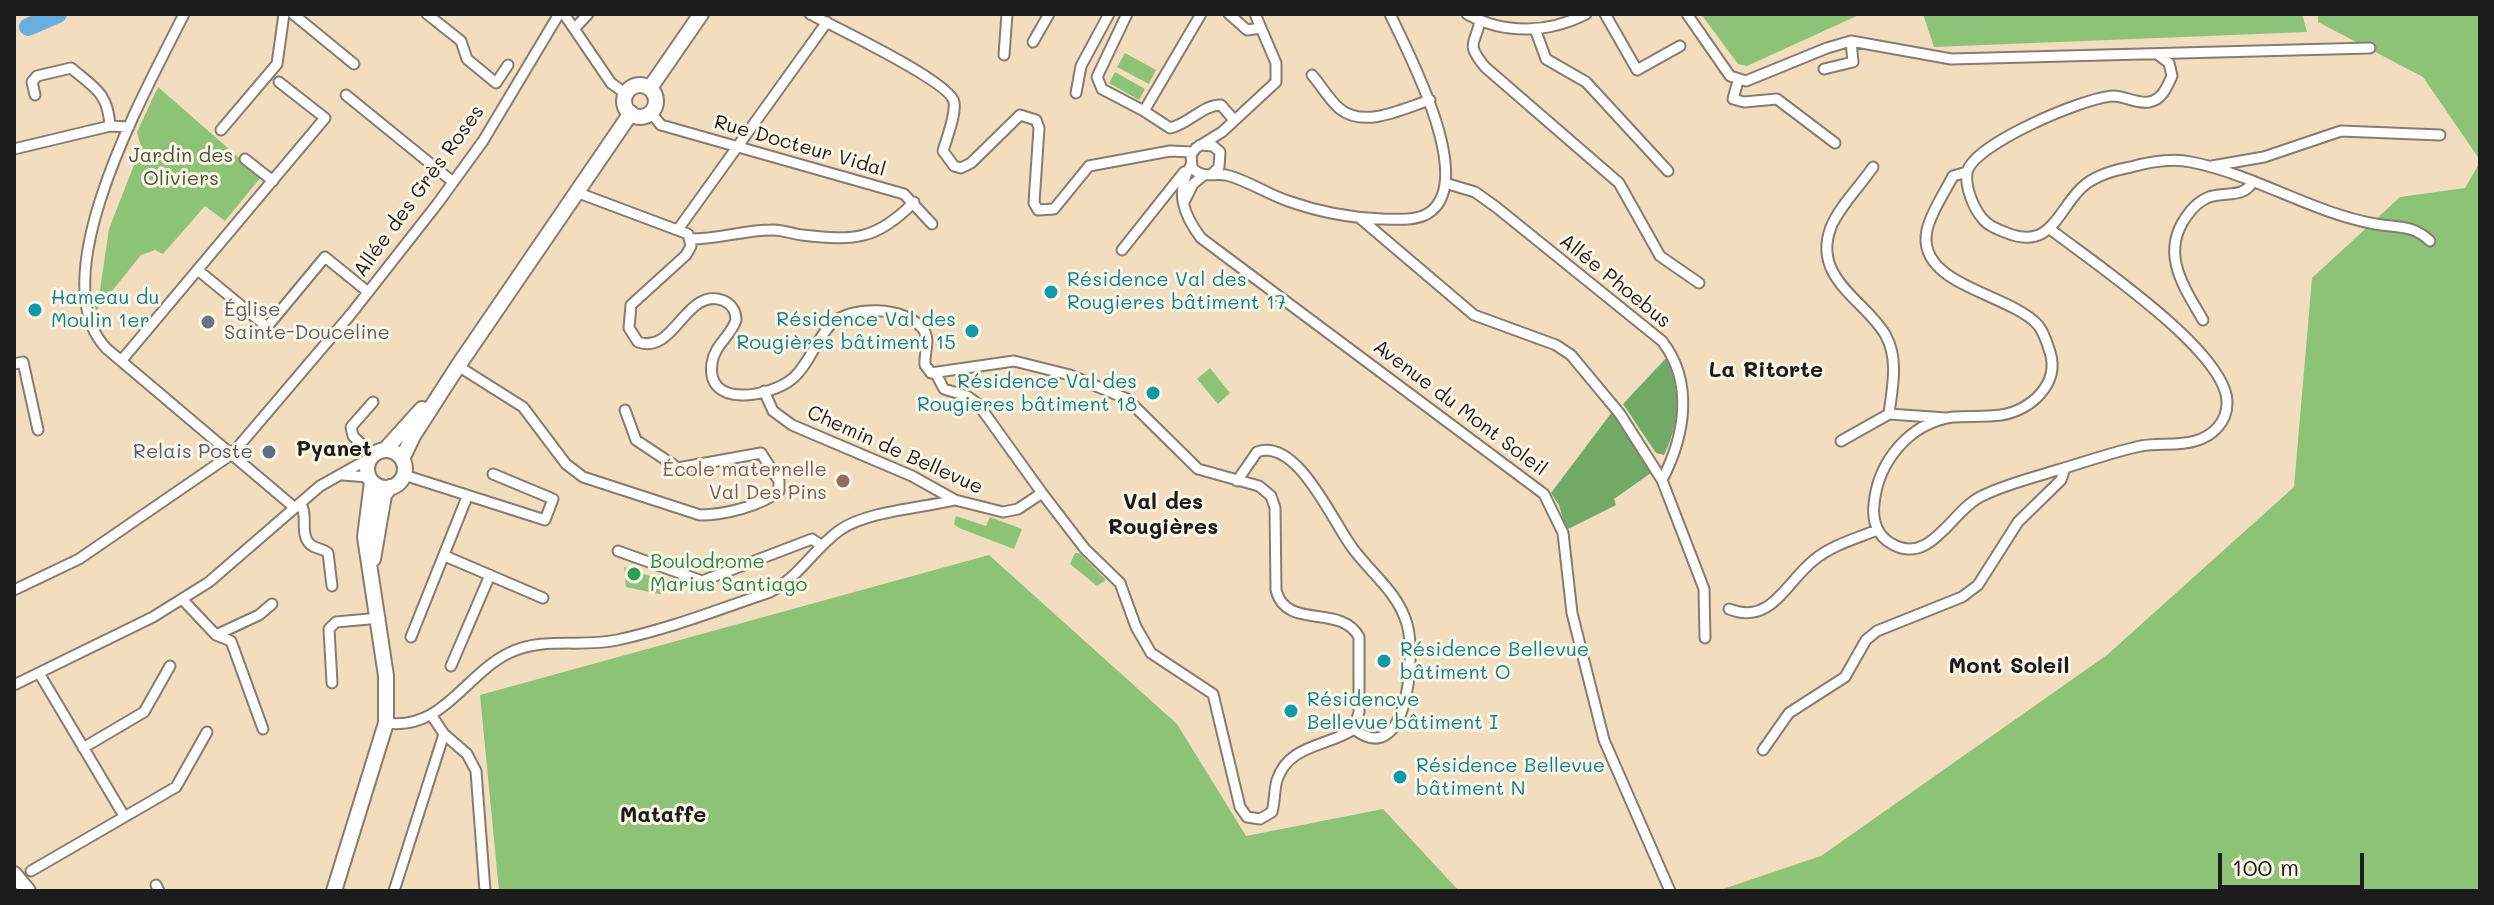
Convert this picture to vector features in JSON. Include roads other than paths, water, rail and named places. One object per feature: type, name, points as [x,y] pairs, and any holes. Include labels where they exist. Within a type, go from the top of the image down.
[{"type":"main road","points":[[650,88],[701,14]]},
{"type":"main road","points":[[638,85],[650,88],[656,99],[651,113],[641,117],[631,113],[625,104],[626,94],[638,85]]},
{"type":"main road","points":[[372,564],[384,495],[404,475],[402,459],[413,436],[631,113]]},
{"type":"main road","points":[[334,891],[386,723],[386,676],[380,618],[365,537],[370,479],[376,454],[458,366]]},
{"type":"main road","points":[[376,454],[402,459]]},
{"type":"main road","points":[[370,479],[390,487]]},
{"type":"main road","points":[[14,874],[28,891]]},
{"type":"street","points":[[184,14],[106,182],[86,253],[83,278],[83,296],[92,331],[121,361],[232,454],[305,508],[306,538],[312,546],[328,553],[332,586]]},
{"type":"street","points":[[221,130],[277,64],[284,14]]},
{"type":"street","points":[[293,14],[354,64]]},
{"type":"street","points":[[427,14],[461,41],[467,59],[496,83],[508,65]]},
{"type":"street","points":[[562,14],[575,28],[611,83],[626,94]]},
{"type":"street","name":"Allée des Grès Roses","points":[[14,590],[79,559],[232,454],[368,292],[453,182],[483,141],[562,14]]},
{"type":"street","points":[[575,28],[588,14]]},
{"type":"street","points":[[810,14],[918,71],[950,93],[955,104],[943,151],[954,166],[961,168],[971,163],[1020,115],[1036,120],[1039,128],[1034,203],[1038,210],[1054,209],[1089,166],[1209,144],[1237,178]]},
{"type":"street","points":[[1004,55],[1007,14]]},
{"type":"street","points":[[1033,42],[1049,14]]},
{"type":"street","points":[[1076,93],[1081,66],[1109,14]]},
{"type":"street","points":[[1127,14],[1097,77],[1102,89],[1170,128],[1181,126],[1212,105],[1221,105],[1234,120]]},
{"type":"street","points":[[1144,111],[1201,14]]},
{"type":"street","points":[[1229,14],[1247,30],[1261,28]]},
{"type":"street","points":[[1184,206],[1182,186],[1196,148],[1222,132],[1273,87],[1277,77],[1276,63],[1255,14]]},
{"type":"street","points":[[1191,164],[1208,175],[1237,178],[1322,213],[1361,219],[1426,215],[1439,202],[1445,183],[1441,138],[1430,100],[1390,14]]},
{"type":"street","points":[[1467,14],[1505,28],[1535,29],[1554,27],[1586,14]]},
{"type":"street","points":[[1605,14],[1637,70],[1680,46]]},
{"type":"street","points":[[1687,14],[1730,76],[1738,81]]},
{"type":"street","points":[[1480,21],[1472,40],[1472,51],[1485,67],[1619,183],[1660,256],[1699,283]]},
{"type":"street","points":[[679,228],[827,22]]},
{"type":"street","points":[[1535,29],[1546,59],[1586,82],[1668,171]]},
{"type":"street","points":[[1738,81],[1851,41],[1951,59],[2370,48]]},
{"type":"street","points":[[1824,69],[1853,62],[1851,41]]},
{"type":"street","points":[[2157,54],[2169,63],[2172,76],[2163,94],[2150,102],[2113,96],[2034,122],[1975,158],[1967,172],[1975,210],[1987,224],[2016,237],[2050,229],[2085,184],[2107,173],[2148,162],[2189,161],[2373,223],[2411,227],[2430,241]]},
{"type":"street","points":[[35,95],[32,82],[37,76],[71,68],[103,95],[108,104],[110,126]]},
{"type":"street","points":[[1312,75],[1340,109],[1358,117],[1380,116],[1430,100]]},
{"type":"street","points":[[1738,81],[1733,99],[1744,102],[1777,99],[1835,143]]},
{"type":"street","points":[[121,361],[325,118],[279,82]]},
{"type":"street","points":[[346,95],[453,182]]},
{"type":"street","name":"Rue Docteur Vidal","points":[[651,113],[661,125],[904,194],[932,224]]},
{"type":"street","points":[[14,149],[110,126],[129,127]]},
{"type":"street","points":[[2207,167],[2264,157],[2341,131],[2440,135]]},
{"type":"street","points":[[1184,206],[1190,189],[1219,167],[1222,132]]},
{"type":"street","points":[[245,159],[273,181]]},
{"type":"street","points":[[1122,250],[1191,164]]},
{"type":"street","points":[[1873,167],[1831,228],[1828,253],[1832,273],[1886,335],[1894,361],[1889,414]]},
{"type":"street","points":[[1841,441],[1889,414],[1949,418],[2002,415],[2025,407],[2041,395],[2050,379],[2052,359],[2037,325],[1941,271],[1925,247],[1927,227],[1953,176],[1967,172]]},
{"type":"street","points":[[2203,320],[2175,269],[2178,228],[2193,207],[2205,198],[2223,193],[2238,194],[2248,190],[2253,182]]},
{"type":"street","name":"Allée Phoebus","points":[[1445,183],[1475,192],[1496,207],[1662,341],[1674,357],[1682,376],[1683,416],[1671,462],[1662,480]]},
{"type":"street","points":[[576,192],[588,199],[679,228],[691,239],[725,238],[772,230],[818,236],[874,234],[890,227],[914,202]]},
{"type":"street","name":"Avenue du Mont Soleil","points":[[1184,206],[1188,221],[1201,238],[1544,494],[1563,533],[1572,613],[1604,740],[1670,891]]},
{"type":"street","points":[[1361,219],[1474,315],[1556,345],[1571,355],[1620,414],[1662,480],[1704,589],[1705,638]]},
{"type":"street","points":[[1388,241],[1387,230],[1396,219]]},
{"type":"street","points":[[1949,418],[1899,445],[1886,461],[1876,487],[1873,514],[1877,530],[1893,545],[1911,549],[1925,546],[1942,535],[1959,510],[1999,487],[2137,447],[2194,442],[2220,426],[2228,406],[2226,388],[2210,361],[2185,335],[2050,229]]},
{"type":"street","points":[[691,239],[686,255],[631,305],[629,324],[632,334],[642,344],[656,342],[698,303],[712,299],[726,301],[735,309],[736,320],[713,356],[714,379],[730,395],[764,391],[793,378],[832,323],[857,312],[893,313],[920,326],[927,340],[925,365],[936,374],[944,389],[967,396],[978,404],[1085,549],[1120,583],[1136,627],[1151,653],[1213,694],[1240,807],[1245,815],[1260,819],[1272,812],[1278,777],[1296,753],[1336,740],[1354,729],[1359,712],[1357,634],[1337,620],[1292,612],[1282,604],[1276,590],[1274,504],[1262,488],[1198,469],[1127,399],[1070,375],[1014,361],[962,367],[936,374]]},
{"type":"street","points":[[199,271],[267,327],[325,257],[368,292]]},
{"type":"street","points":[[14,364],[23,362],[38,430]]},
{"type":"street","points":[[458,366],[523,407],[566,464],[583,477],[700,515],[714,515],[770,498],[779,491],[779,481],[761,453],[678,468],[636,440],[625,410]]},
{"type":"street","name":"Chemin de Bellevue","points":[[764,391],[773,411],[792,425],[912,476],[955,500],[1003,512],[1018,509],[1042,493]]},
{"type":"street","points":[[14,685],[182,599],[209,582],[298,505],[336,477],[376,454],[353,436],[351,427],[373,402]]},
{"type":"street","points":[[1237,481],[1248,460],[1257,452],[1271,450],[1283,456],[1312,484],[1349,543],[1400,607],[1409,629],[1410,648],[1402,716],[1378,737],[1366,738],[1354,729]]},
{"type":"street","points":[[1763,750],[1789,713],[1845,677],[1866,640],[1877,631],[1962,597],[1978,585],[2018,522],[2037,500],[2053,489],[2065,468]]},
{"type":"street","points":[[336,477],[353,474],[370,479]]},
{"type":"street","points":[[404,475],[545,520],[553,499],[493,474]]},
{"type":"street","points":[[411,637],[467,497]]},
{"type":"street","points":[[386,723],[408,725],[432,716],[506,654],[546,642],[618,640],[770,592],[799,574],[822,546],[855,522],[955,500]]},
{"type":"street","points":[[1729,609],[1744,615],[1759,612],[1775,603],[1813,560],[1838,545],[1877,530]]},
{"type":"street","points":[[618,551],[702,581],[812,539],[822,546]]},
{"type":"street","points":[[445,556],[543,598]]},
{"type":"street","points":[[451,666],[490,575]]},
{"type":"street","points":[[182,599],[216,635],[231,641],[263,729]]},
{"type":"street","points":[[216,635],[259,615],[272,604]]},
{"type":"street","points":[[332,683],[329,629],[336,622],[380,618]]},
{"type":"street","points":[[83,748],[144,712],[170,666]]},
{"type":"street","points":[[39,673],[124,816]]},
{"type":"street","points":[[432,716],[444,734],[467,754],[476,771],[485,891]]},
{"type":"street","points":[[31,871],[179,785],[207,732]]},
{"type":"street","points":[[394,891],[444,734]]},
{"type":"waterway","points":[[28,27],[58,14]]},
{"type":"place","name":"Résidence Val des Rougieres bâtiment 17","points":[[1051,292]]},
{"type":"place","name":"Hameau du Moulin 1er","points":[[35,310]]},
{"type":"place","name":"Église Sainte-Douceline","points":[[208,322]]},
{"type":"place","name":"Résidence Val des Rougières bâtiment 15","points":[[972,331]]},
{"type":"place","name":"Résidence Val des Rougieres bâtiment 18","points":[[1153,393]]},
{"type":"place","name":"Relais Poste","points":[[269,452]]},
{"type":"place","name":"École maternelle Val Des Pins","points":[[843,481]]},
{"type":"place","name":"Boulodrome Marius Santiago","points":[[634,574]]},
{"type":"place","name":"Résidence Bellevue bâtiment O","points":[[1384,661]]},
{"type":"place","name":"Résidencve Bellevue bâtiment I","points":[[1291,711]]},
{"type":"place","name":"Résidence Bellevue bâtiment N","points":[[1400,777]]},
{"type":"district","name":"La Ritorte","points":[[1766,370]]},
{"type":"district","name":"Pyanet","points":[[334,449]]},
{"type":"district","name":"Val des Rougières","points":[[1163,514]]},
{"type":"district","name":"Mont Soleil","points":[[2009,666]]},
{"type":"district","name":"Mataffe","points":[[663,815]]},
{"type":"park label","name":"Jardin des Oliviers","points":[[181,168]]}]
